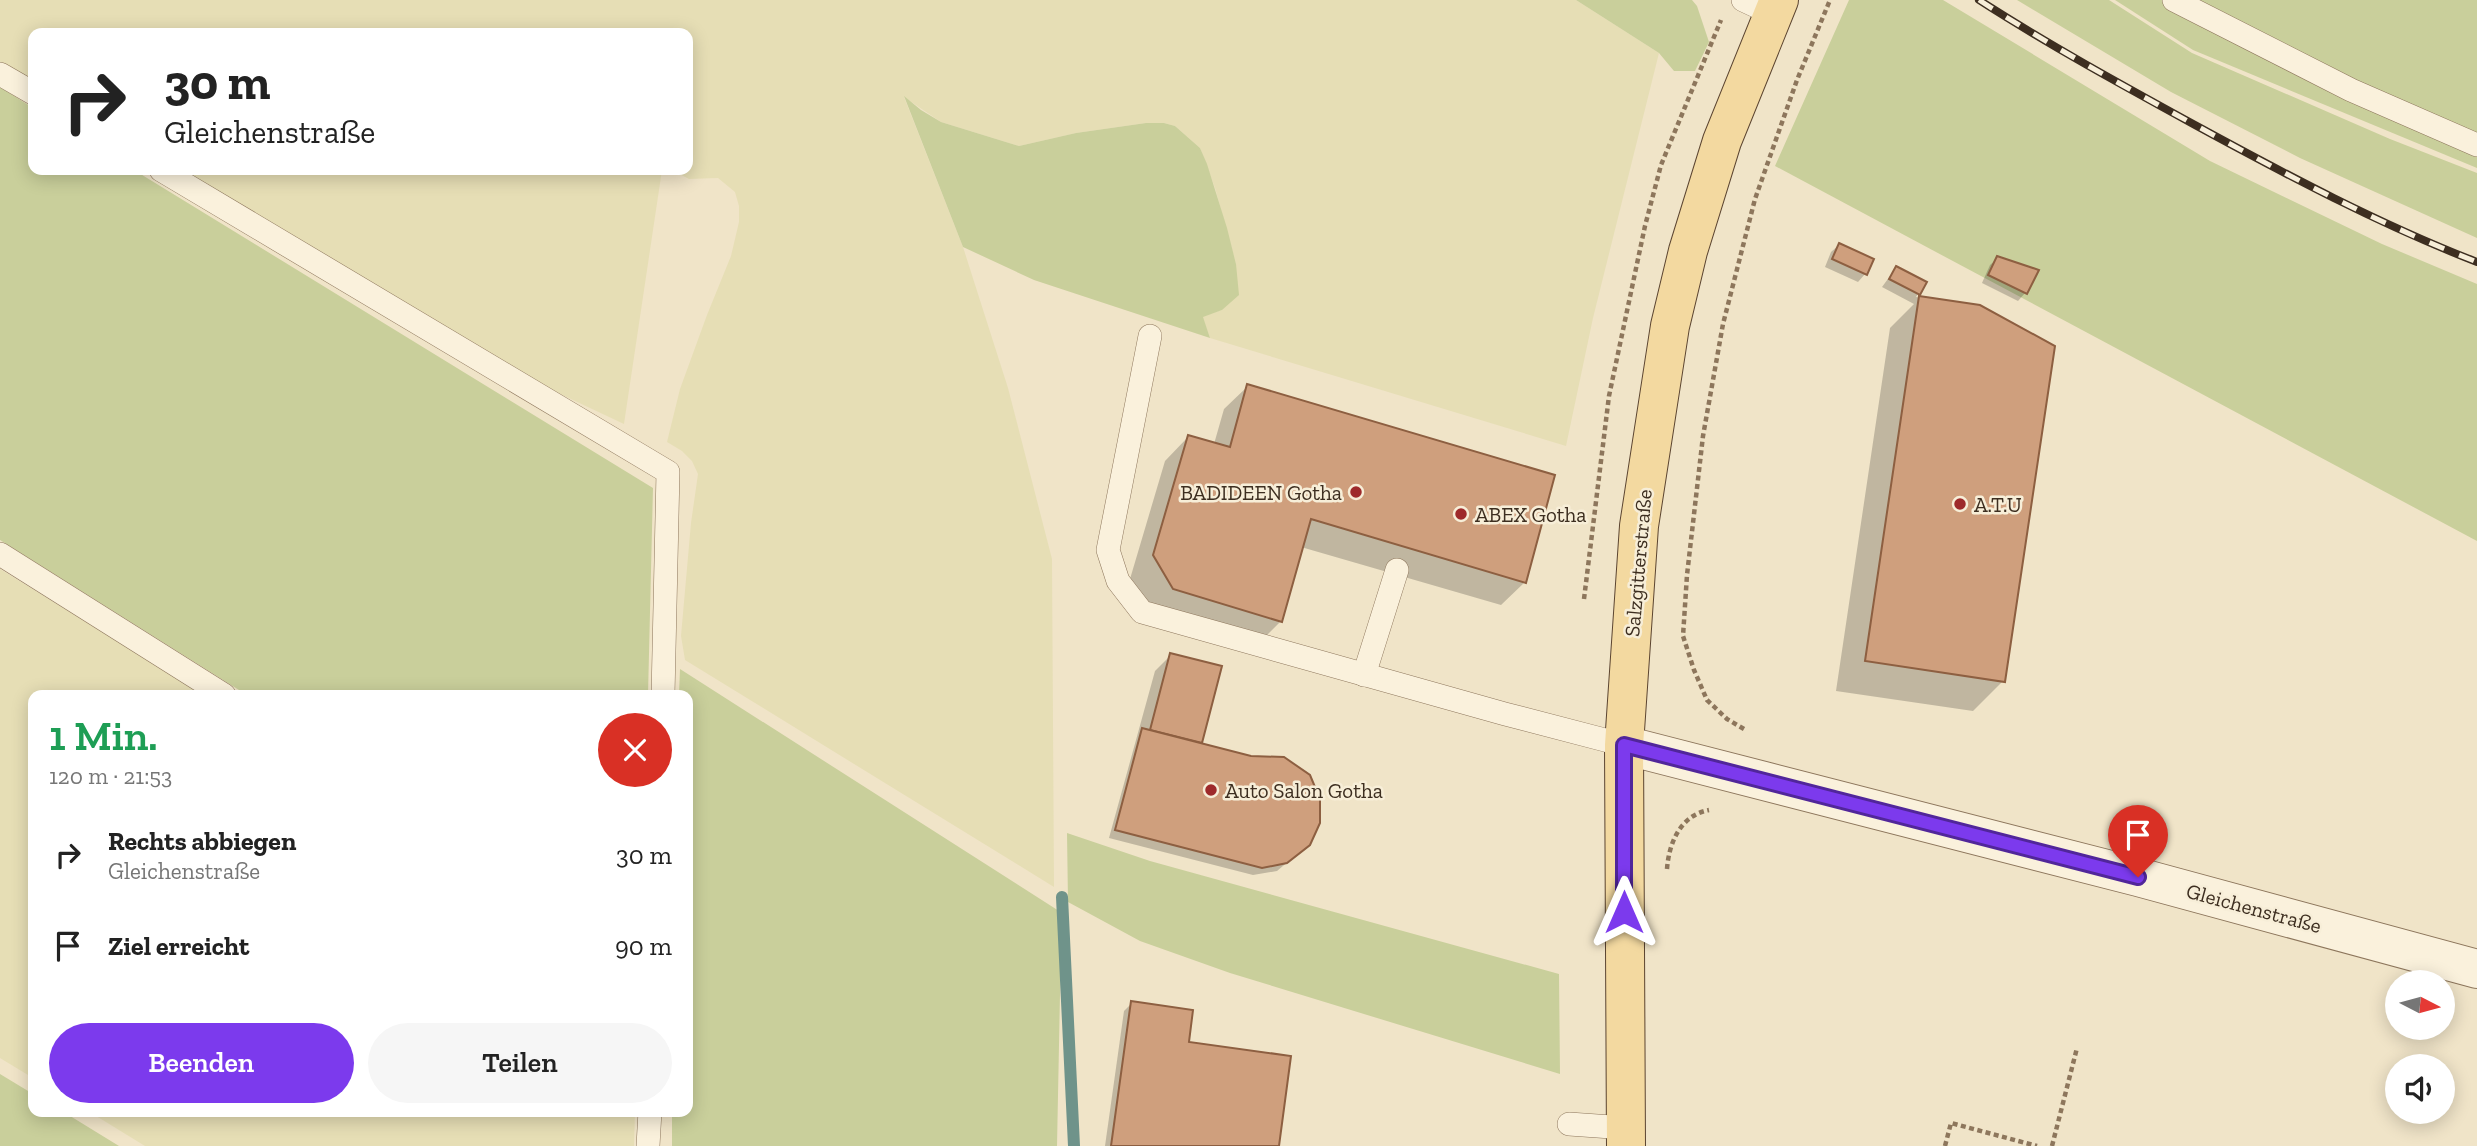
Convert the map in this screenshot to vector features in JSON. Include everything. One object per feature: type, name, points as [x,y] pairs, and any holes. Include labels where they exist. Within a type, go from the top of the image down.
[{"type":"main road","name":"Salzgitterstraße","points":[[1626,1137],[1624,745],[1639,526],[1670,326],[1688,251],[1708,180],[1765,5]]},
{"type":"street","name":"Gleichenstraße","points":[[1624,745],[2138,877],[2477,969]]},
{"type":"lane","points":[[2174,0],[2351,90],[2477,145]]},
{"type":"lane","points":[[0,74],[28,90]]},
{"type":"lane","points":[[169,175],[668,472],[663,690]]},
{"type":"lane","points":[[1150,336],[1108,550],[1118,581],[1142,612],[1624,745]]},
{"type":"lane","points":[[0,554],[216,690]]},
{"type":"lane","points":[[1364,675],[1397,570]]},
{"type":"lane","points":[[648,1146],[650,1117]]},
{"type":"lane","points":[[1569,1125],[1626,1137]]},
{"type":"path","points":[[1744,729],[1727,719],[1707,700],[1693,670],[1683,636],[1703,436],[1723,324],[1755,199],[1797,80],[1830,0]]},
{"type":"path","points":[[1667,876],[1672,844],[1683,823],[1700,811],[1713,809]]},
{"type":"path","points":[[2052,1146],[2077,1048]]},
{"type":"path","points":[[1945,1146],[1951,1123],[2037,1146]]},
{"type":"shaded area","points":[[0,0],[1576,0],[1659,53],[1593,318],[1566,446],[1210,338],[1202,316],[1222,310],[1236,264],[1215,188],[1200,148],[1175,126],[1146,123],[1076,133],[1019,146],[941,122],[904,97],[963,247],[1008,388],[1052,559],[1054,887],[685,660],[681,636],[698,474],[692,461],[667,442],[680,389],[731,256],[739,222],[739,206],[735,192],[718,178],[689,179],[681,175],[693,175],[693,28],[28,28],[28,81],[0,62]]},
{"type":"shaded area","points":[[188,175],[661,175],[624,424],[539,384]]},
{"type":"shaded area","points":[[0,569],[197,690],[28,690],[28,1075],[0,1058]]},
{"type":"shaded area","points":[[98,1117],[635,1117],[634,1146],[145,1146]]},
{"type":"green space","points":[[1576,0],[1692,0],[1697,6],[1709,42],[1695,71],[1674,71],[1659,53]]},
{"type":"green space","points":[[1849,0],[1943,0],[2210,161],[2382,244],[2477,284],[2477,541],[1775,166]]},
{"type":"green space","points":[[2017,0],[2109,0],[2192,53],[2390,139],[2477,173],[2477,238],[2300,158],[2171,92]]},
{"type":"green space","points":[[2115,0],[2477,0],[2477,168],[2193,50]]},
{"type":"green space","points":[[0,87],[28,105],[28,175],[142,175],[653,488],[648,690],[239,690],[0,540]]},
{"type":"green space","points":[[904,96],[941,122],[1019,146],[1076,133],[1146,123],[1175,126],[1200,148],[1236,264],[1239,295],[1222,310],[1203,317],[1210,338],[1034,280],[963,247]]},
{"type":"green space","points":[[680,669],[1059,911],[1061,944],[1057,1146],[672,1146],[672,1117],[693,1117],[693,690],[679,690]]},
{"type":"green space","points":[[1067,833],[1150,861],[1559,974],[1560,1074],[1230,973],[1140,941],[1068,902]]},
{"type":"green space","points":[[0,1074],[28,1091],[28,1117],[72,1117],[119,1146],[0,1146]]},
{"type":"building","points":[[1839,243],[1874,259],[1867,275],[1832,259]]},
{"type":"building","points":[[1997,256],[2039,270],[2027,294],[1988,275]]},
{"type":"building","points":[[1896,266],[1927,282],[1920,295],[1889,279]]},
{"type":"building","name":"A.T.U","points":[[1919,296],[1980,305],[2055,346],[2005,682],[1865,661]]},
{"type":"building","points":[[1247,384],[1555,475],[1526,583],[1311,519],[1282,622],[1173,589],[1153,555],[1188,435],[1230,447]]},
{"type":"building","points":[[1170,653],[1222,666],[1202,743],[1150,730]]},
{"type":"building","points":[[1142,728],[1251,756],[1284,757],[1310,775],[1320,799],[1320,823],[1310,845],[1287,863],[1262,868],[1115,830]]},
{"type":"building","points":[[1131,1001],[1193,1010],[1189,1042],[1291,1056],[1279,1146],[1111,1146]]},
{"type":"waterway","points":[[1062,897],[1074,1146]]},
{"type":"railway","points":[[1979,0],[2086,64],[2264,162],[2369,215],[2477,262]]},
{"type":"place","name":"BADIDEEN Gotha","points":[[1356,492]]},
{"type":"place","name":"A.T.U","points":[[1960,504]]},
{"type":"place","name":"ABEX Gotha","points":[[1461,514]]},
{"type":"place","name":"Auto Salon Gotha","points":[[1211,790]]},
{"type":"route","points":[[1624,912],[1624,745],[2138,877]]}]
